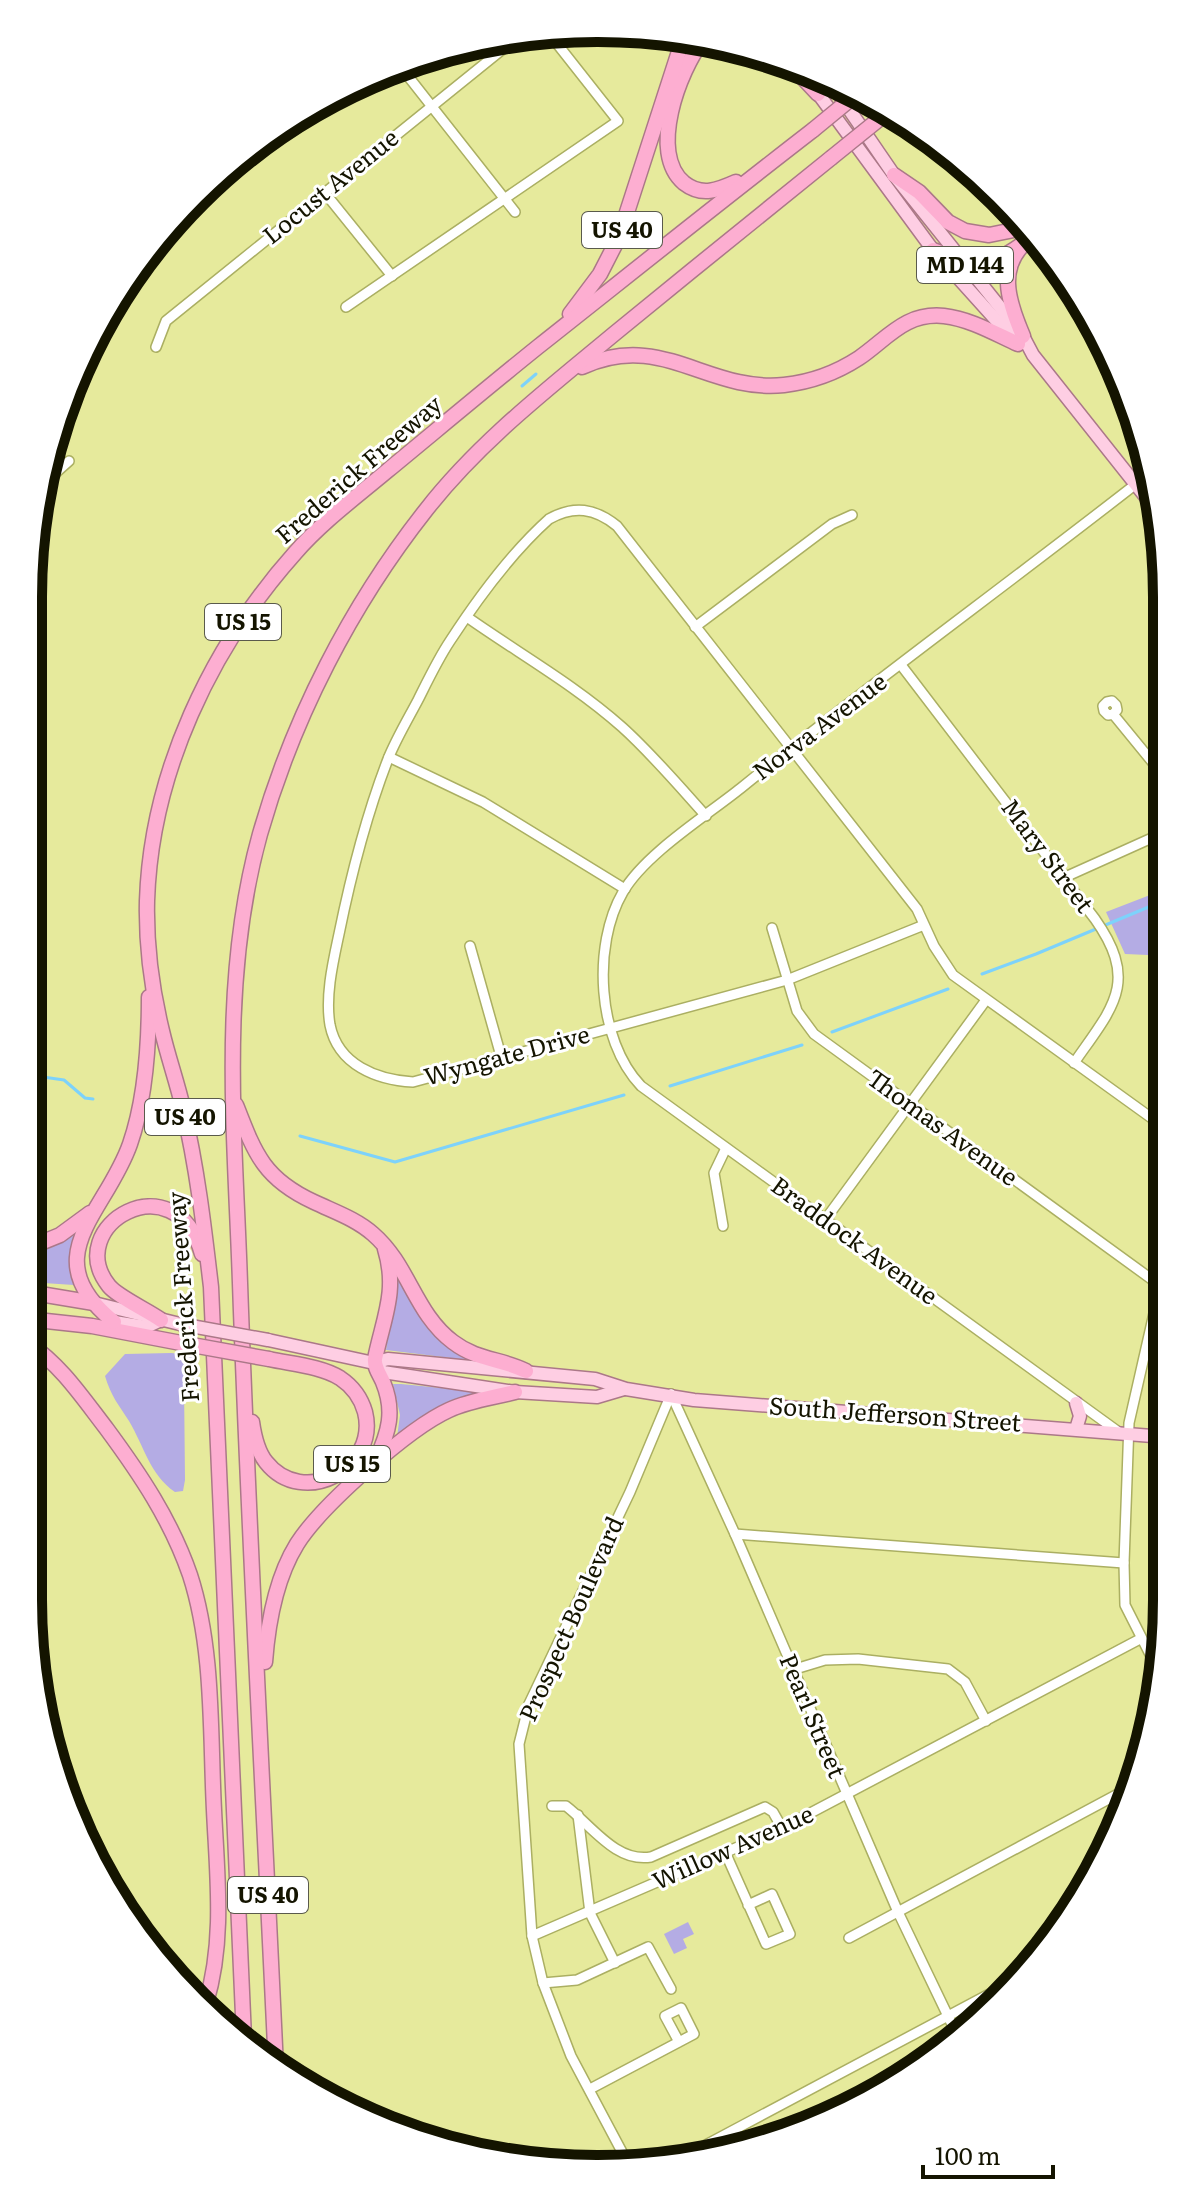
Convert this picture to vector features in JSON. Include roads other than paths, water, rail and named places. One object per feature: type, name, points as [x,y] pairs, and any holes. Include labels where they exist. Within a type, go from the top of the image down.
[{"type":"highway","name":"US 40","points":[[492,383],[572,313],[610,257],[628,215],[680,49]]},
{"type":"highway","points":[[696,51],[670,120],[666,146],[674,171],[688,186],[708,192],[718,191],[758,172]]},
{"type":"highway","points":[[808,83],[818,94]]},
{"type":"highway","name":"Frederick Freeway","points":[[242,2026],[211,1287],[199,1188],[183,1107],[161,1028],[149,948],[147,902],[150,868],[168,777],[191,715],[219,659],[260,596],[296,551],[334,515],[492,383],[848,101]]},
{"type":"highway","name":"US 15","points":[[42,1321],[92,1326],[181,1343],[269,1359],[332,1373],[356,1393],[364,1410],[366,1430],[362,1449],[351,1465],[335,1477],[316,1482],[296,1481],[278,1473],[264,1460],[255,1442],[243,1391],[231,1094],[231,1036],[246,898],[260,834],[296,732],[321,676],[394,551],[463,467],[512,419],[880,119]]},
{"type":"highway","points":[[894,175],[919,192],[948,222],[965,231],[1019,236]]},
{"type":"highway","points":[[933,250],[970,265],[1006,256],[1023,240]]},
{"type":"highway","points":[[1020,340],[1007,287],[1010,270],[1024,242]]},
{"type":"highway","points":[[564,376],[594,362],[645,355],[680,362],[705,374],[736,383],[797,383],[843,367],[907,321],[932,316],[969,322],[1020,340]]},
{"type":"highway","name":"US 15","points":[[42,1242],[60,1235],[99,1204],[130,1143],[141,1094],[149,1015],[149,948]]},
{"type":"highway","points":[[231,1094],[249,1141],[272,1174],[298,1194],[352,1219],[383,1243],[398,1260],[428,1316],[444,1335],[483,1359],[513,1364],[526,1371]]},
{"type":"highway","points":[[99,1204],[78,1242],[76,1253],[80,1283],[94,1303],[114,1322]]},
{"type":"highway","points":[[161,1320],[111,1289],[101,1270],[99,1249],[102,1239],[106,1229],[121,1214],[141,1206],[152,1206],[182,1218],[195,1235],[211,1287]]},
{"type":"highway","points":[[374,1463],[385,1441],[391,1417],[387,1393],[374,1363],[392,1275],[383,1243]]},
{"type":"highway","points":[[42,1294],[94,1303]]},
{"type":"highway","points":[[42,1312],[114,1322]]},
{"type":"highway","points":[[42,1353],[69,1380],[146,1484],[163,1512],[191,1577],[205,1651],[218,1901],[216,1962],[208,1995]]},
{"type":"highway","name":"US 40","points":[[243,1391],[275,2051]]},
{"type":"highway","points":[[260,1722],[269,1619],[297,1544],[374,1463],[415,1430],[464,1403],[515,1392]]},
{"type":"highway","points":[[213,2000],[223,1963],[229,1895],[237,1868]]},
{"type":"main road","name":"MD 144","points":[[811,85],[933,250],[1033,355],[1143,493]]},
{"type":"main road","points":[[842,98],[894,175]]},
{"type":"main road","name":"MD 144","points":[[894,175],[1020,340]]},
{"type":"main road","points":[[94,1303],[161,1320]]},
{"type":"main road","name":"South Jefferson Street","points":[[114,1322],[146,1327],[161,1320],[374,1363],[388,1359],[497,1371],[526,1371],[595,1379],[626,1389],[694,1400],[1153,1436]]},
{"type":"main road","name":"South Jefferson Street","points":[[374,1363],[383,1372],[515,1392],[597,1397],[626,1389]]},
{"type":"main road","points":[[1076,1403],[1080,1416],[1076,1429]]},
{"type":"street","points":[[346,307],[618,121],[557,43]]},
{"type":"street","name":"Locust Avenue","points":[[156,347],[166,321],[500,51]]},
{"type":"street","points":[[407,75],[515,212]]},
{"type":"street","points":[[325,193],[392,276]]},
{"type":"street","points":[[57,472],[69,461]]},
{"type":"street","name":"Norva Avenue","points":[[612,1028],[602,965],[609,925],[625,889],[648,862],[791,748],[1140,481]]},
{"type":"street","name":"Wyngate Drive","points":[[924,925],[787,980],[413,1082],[382,1079],[366,1072],[354,1063],[330,1026],[333,964],[353,865],[389,757],[439,660],[467,617],[540,527],[560,513],[584,510],[595,511],[617,526],[917,909],[948,969],[986,1000]]},
{"type":"street","points":[[695,627],[832,524],[852,515]]},
{"type":"street","points":[[467,617],[621,726],[706,816]]},
{"type":"street","name":"Mary Street","points":[[901,665],[1105,933],[1118,980],[1113,1006],[1074,1063]]},
{"type":"street","points":[[1113,714],[1153,763]]},
{"type":"street","points":[[389,757],[483,802],[625,889]]},
{"type":"street","points":[[1063,878],[1153,838]]},
{"type":"street","name":"Thomas Avenue","points":[[772,928],[797,1011],[814,1034],[1153,1280]]},
{"type":"street","points":[[470,946],[501,1056]]},
{"type":"street","points":[[825,1220],[986,1000],[1153,1119]]},
{"type":"street","name":"Braddock Avenue","points":[[612,1028],[624,1064],[641,1086],[1076,1403],[1124,1433]]},
{"type":"street","points":[[723,1226],[714,1173],[726,1148]]},
{"type":"street","points":[[1150,1656],[1125,1605],[1124,1433],[1153,1322]]},
{"type":"street","name":"Pearl Street","points":[[671,1394],[735,1534],[898,1912],[953,2026]]},
{"type":"street","name":"Prospect Boulevard","points":[[623,2154],[571,2056],[543,1983],[532,1936],[519,1744],[529,1704],[630,1492],[671,1394]]},
{"type":"street","points":[[735,1534],[1124,1563]]},
{"type":"street","name":"Willow Avenue","points":[[532,1936],[782,1828],[1140,1639]]},
{"type":"street","points":[[792,1670],[825,1660],[858,1659],[948,1669],[965,1682],[986,1721]]},
{"type":"street","points":[[849,1938],[1118,1794]]},
{"type":"street","points":[[552,1806],[566,1806],[609,1845],[637,1859],[651,1857],[765,1807],[773,1812],[782,1828]]},
{"type":"street","points":[[578,1815],[590,1913],[615,1963]]},
{"type":"street","points":[[725,1852],[748,1905],[766,1944],[790,1934],[772,1894],[748,1905]]},
{"type":"street","points":[[543,1983],[577,1980],[648,1947],[671,1989]]},
{"type":"street","points":[[709,2143],[986,1996]]},
{"type":"street","points":[[590,2089],[679,2042]]},
{"type":"waterway","points":[[522,386],[536,374]]},
{"type":"waterway","points":[[982,974],[1153,905]]},
{"type":"waterway","points":[[832,1032],[948,989]]},
{"type":"waterway","points":[[670,1086],[802,1045]]},
{"type":"waterway","points":[[42,1077],[64,1080],[85,1098],[93,1099]]},
{"type":"waterway","points":[[300,1136],[395,1162],[624,1095]]}]
